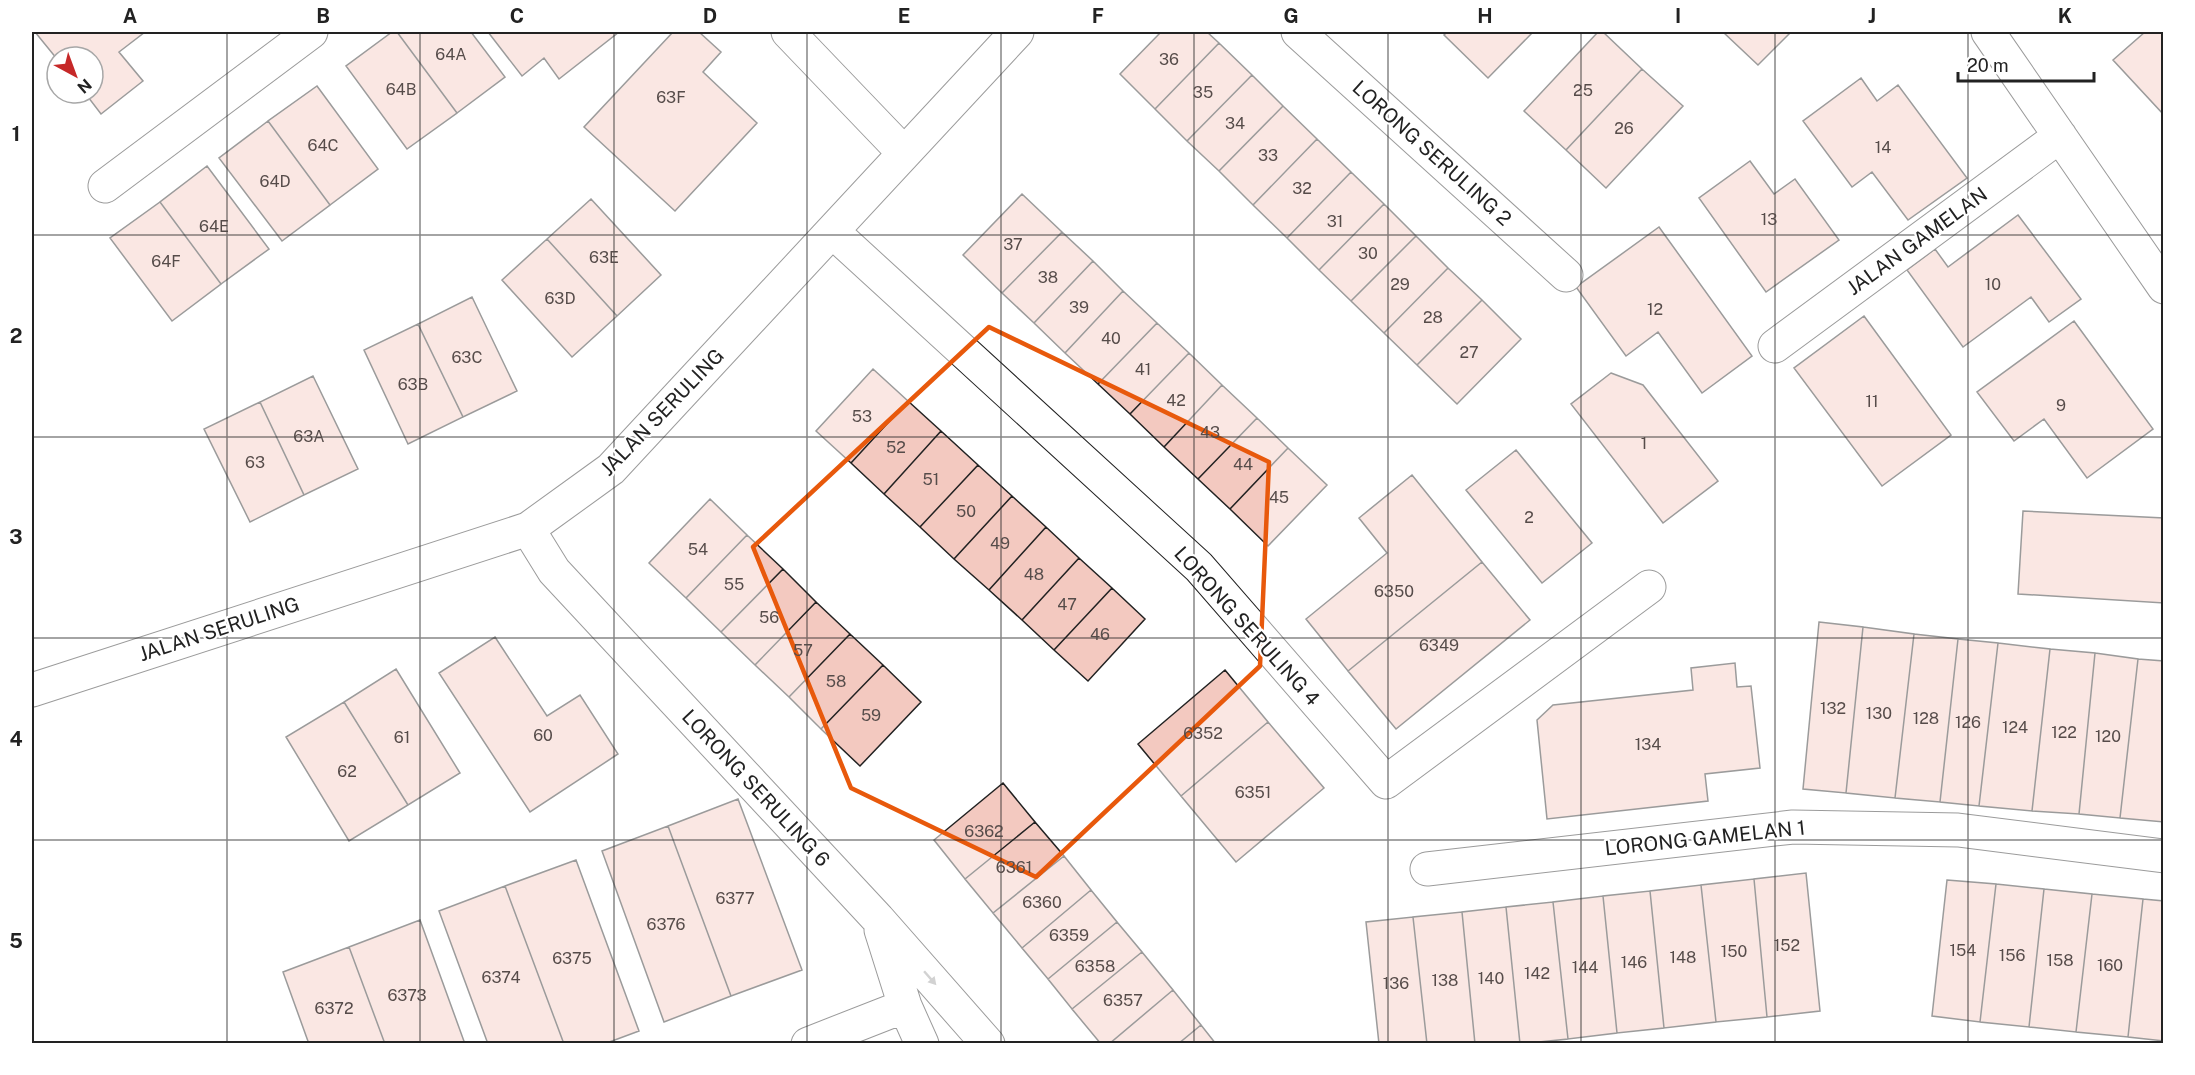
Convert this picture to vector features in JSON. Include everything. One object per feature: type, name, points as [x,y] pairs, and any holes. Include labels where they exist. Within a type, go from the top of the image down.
[{"type":"street","points":[[105,186],[311,32]]},
{"type":"street","points":[[788,32],[904,153]]},
{"type":"street","name":"JALAN SERULING","points":[[32,690],[528,529],[611,469],[1017,32]]},
{"type":"street","name":"LORONG SERULING 2","points":[[1298,32],[1566,275]]},
{"type":"street","points":[[1988,32],[2163,287]]},
{"type":"street","name":"JALAN GAMELAN","points":[[1775,346],[2060,136]]},
{"type":"street","name":"LORONG SERULING 4","points":[[833,232],[1199,567],[1386,782],[1648,587]]},
{"type":"street","name":"LORONG SERULING 6","points":[[528,529],[554,571],[878,918],[988,1044]]},
{"type":"street","name":"LORONG GAMELAN 1","points":[[1427,868],[1793,827],[1958,830],[2163,856]]},
{"type":"street","points":[[878,918],[904,1006],[922,1044]]},
{"type":"street","points":[[808,1044],[904,1006]]},
{"type":"highlighted area","points":[[989,327],[1269,462],[1260,666],[1036,877],[851,788],[753,547]]},
{"type":"building","points":[[35,32],[145,32],[119,52],[143,81],[101,114],[94,105],[105,105],[105,45],[46,45]]},
{"type":"building","points":[[392,32],[397,32],[457,113],[407,149],[346,66]]},
{"type":"building","points":[[397,32],[471,32],[505,77],[457,113]]},
{"type":"building","points":[[488,32],[619,32],[559,79],[544,58],[522,76]]},
{"type":"building","points":[[673,32],[699,32],[721,52],[703,72],[757,123],[675,211],[584,127]]},
{"type":"building","points":[[1161,32],[1207,32],[1219,43],[1155,109],[1120,74]]},
{"type":"building","points":[[1447,32],[1533,32],[1488,78],[1444,35]]},
{"type":"building","points":[[1598,32],[1603,32],[1642,69],[1566,150],[1524,111]]},
{"type":"building","points":[[1723,32],[1791,32],[1758,65]]},
{"type":"building","points":[[2145,32],[2164,32],[2164,115],[2113,60]]},
{"type":"building","points":[[1219,43],[1252,75],[1187,141],[1155,109]]},
{"type":"building","points":[[1642,69],[1683,106],[1606,188],[1566,150]]},
{"type":"building","points":[[1252,75],[1283,106],[1219,171],[1187,141]]},
{"type":"building","points":[[1861,78],[1877,101],[1898,85],[1967,178],[1908,220],[1872,172],[1852,187],[1803,121]]},
{"type":"building","points":[[317,86],[378,169],[330,205],[268,121]]},
{"type":"building","points":[[1283,106],[1317,139],[1253,205],[1219,171]]},
{"type":"building","points":[[268,121],[330,205],[282,241],[219,158]]},
{"type":"building","points":[[1317,139],[1351,172],[1287,238],[1253,205]]},
{"type":"building","points":[[1750,161],[1774,194],[1795,179],[1839,240],[1766,292],[1699,198]]},
{"type":"building","points":[[207,166],[269,249],[221,284],[160,202]]},
{"type":"building","points":[[1351,172],[1384,204],[1319,270],[1287,238]]},
{"type":"building","points":[[1022,194],[1062,232],[1002,293],[963,255]]},
{"type":"building","points":[[591,199],[661,275],[617,316],[547,239]]},
{"type":"building","points":[[160,202],[221,284],[172,321],[110,238]]},
{"type":"building","points":[[1384,204],[1416,236],[1351,301],[1319,270]]},
{"type":"building","points":[[2018,215],[2081,299],[2049,322],[2031,297],[1963,347],[1907,270],[1935,249],[1948,267]]},
{"type":"building","points":[[1659,227],[1752,356],[1702,393],[1658,332],[1626,356],[1576,287]]},
{"type":"building","points":[[1062,232],[1093,261],[1034,323],[1002,293]]},
{"type":"building","points":[[1416,236],[1448,268],[1384,333],[1351,301]]},
{"type":"building","points":[[547,239],[617,316],[572,357],[502,280]]},
{"type":"building","points":[[1093,261],[1123,291],[1065,353],[1034,323]]},
{"type":"building","points":[[1448,268],[1482,300],[1417,365],[1384,333]]},
{"type":"building","points":[[1123,291],[1157,323],[1098,384],[1065,353]]},
{"type":"building","points":[[472,297],[517,391],[463,417],[418,324]]},
{"type":"building","points":[[1482,300],[1521,339],[1457,404],[1417,365]]},
{"type":"building","points":[[1864,316],[1951,435],[1882,486],[1794,368]]},
{"type":"building","points":[[2074,321],[2153,429],[2087,478],[2044,419],[2014,441],[1977,392]]},
{"type":"building","points":[[1157,323],[1189,353],[1130,414],[1098,384]]},
{"type":"building","points":[[418,324],[463,417],[408,444],[364,350]]},
{"type":"building","points":[[1189,353],[1222,385],[1164,447],[1130,414]]},
{"type":"building","points":[[873,369],[908,401],[851,463],[816,431]]},
{"type":"building","points":[[1611,373],[1643,385],[1718,481],[1663,523],[1571,404]]},
{"type":"building","points":[[313,376],[358,469],[304,495],[260,402]]},
{"type":"building","points":[[1222,385],[1257,418],[1198,479],[1164,447]]},
{"type":"building","points":[[908,401],[941,431],[884,494],[851,463]]},
{"type":"building","points":[[260,402],[304,495],[250,522],[204,429]]},
{"type":"building","points":[[1257,418],[1288,448],[1230,509],[1198,479]]},
{"type":"building","points":[[941,431],[978,465],[920,527],[884,494]]},
{"type":"building","points":[[1288,448],[1327,485],[1268,546],[1230,509]]},
{"type":"building","points":[[1516,450],[1592,543],[1542,583],[1466,490]]},
{"type":"building","points":[[978,465],[1012,496],[954,559],[920,527]]},
{"type":"building","points":[[1412,475],[1482,562],[1348,671],[1306,619],[1387,553],[1359,518]]},
{"type":"building","points":[[1012,496],[1046,527],[989,590],[954,559]]},
{"type":"building","points":[[710,499],[747,535],[686,598],[649,563]]},
{"type":"building","points":[[2023,511],[2164,518],[2164,603],[2018,594]]},
{"type":"building","points":[[1046,527],[1079,558],[1022,620],[989,590]]},
{"type":"building","points":[[747,535],[783,569],[721,632],[686,598]]},
{"type":"building","points":[[1079,558],[1112,588],[1054,650],[1022,620]]},
{"type":"building","points":[[1482,562],[1530,620],[1396,729],[1348,671]]},
{"type":"building","points":[[783,569],[816,602],[755,665],[721,632]]},
{"type":"building","points":[[1112,588],[1145,619],[1088,681],[1054,650]]},
{"type":"building","points":[[816,602],[850,634],[789,697],[755,665]]},
{"type":"building","points":[[1819,622],[1863,627],[1846,793],[1803,789]]},
{"type":"building","points":[[1863,627],[1914,634],[1895,798],[1846,793]]},
{"type":"building","points":[[850,634],[883,665],[821,729],[789,697]]},
{"type":"building","points":[[1914,634],[1958,639],[1940,802],[1895,798]]},
{"type":"building","points":[[495,637],[547,716],[580,695],[618,754],[530,812],[439,673]]},
{"type":"building","points":[[1958,639],[1998,643],[1979,806],[1940,802]]},
{"type":"building","points":[[1998,643],[2050,649],[2032,811],[1979,806]]},
{"type":"building","points":[[2050,649],[2095,653],[2079,814],[2032,811]]},
{"type":"building","points":[[2095,653],[2138,659],[2120,818],[2079,814]]},
{"type":"building","points":[[2138,659],[2164,661],[2164,822],[2120,818]]},
{"type":"building","points":[[1735,663],[1737,687],[1751,686],[1760,768],[1705,774],[1708,801],[1547,819],[1537,720],[1553,705],[1693,690],[1691,668]]},
{"type":"building","points":[[883,665],[921,702],[860,766],[821,729]]},
{"type":"building","points":[[396,669],[460,773],[408,805],[344,702]]},
{"type":"building","points":[[1225,670],[1268,722],[1181,796],[1138,744]]},
{"type":"building","points":[[344,702],[408,805],[349,841],[286,737]]},
{"type":"building","points":[[1268,722],[1324,788],[1236,862],[1181,796]]},
{"type":"building","points":[[1003,783],[1035,822],[965,879],[934,840]]},
{"type":"building","points":[[738,799],[802,970],[731,996],[668,826]]},
{"type":"building","points":[[1035,822],[1064,856],[993,913],[965,879]]},
{"type":"building","points":[[668,826],[731,996],[664,1022],[602,851]]},
{"type":"building","points":[[1064,856],[1091,890],[1022,948],[993,913]]},
{"type":"building","points":[[576,860],[639,1031],[604,1044],[564,1044],[505,886]]},
{"type":"building","points":[[1806,873],[1820,1011],[1767,1017],[1754,879]]},
{"type":"building","points":[[1754,879],[1767,1017],[1716,1022],[1701,885]]},
{"type":"building","points":[[1947,880],[1996,884],[1980,1022],[1932,1016]]},
{"type":"building","points":[[1996,884],[2044,889],[2029,1027],[1980,1022]]},
{"type":"building","points":[[1701,885],[1716,1022],[1664,1028],[1650,891]]},
{"type":"building","points":[[505,886],[564,1044],[488,1044],[439,911]]},
{"type":"building","points":[[2044,889],[2092,894],[2076,1032],[2029,1027]]},
{"type":"building","points":[[1091,890],[1117,922],[1048,979],[1022,948]]},
{"type":"building","points":[[1650,891],[1664,1028],[1617,1033],[1603,896]]},
{"type":"building","points":[[2092,894],[2143,899],[2128,1037],[2076,1032]]},
{"type":"building","points":[[1603,896],[1617,1033],[1568,1039],[1553,902]]},
{"type":"building","points":[[2143,899],[2164,901],[2164,1041],[2128,1037]]},
{"type":"building","points":[[1553,902],[1568,1039],[1520,1044],[1506,907]]},
{"type":"building","points":[[1506,907],[1520,1044],[1475,1044],[1462,912]]},
{"type":"building","points":[[1462,912],[1475,1044],[1427,1044],[1413,917]]},
{"type":"building","points":[[1413,917],[1427,1044],[1379,1044],[1366,922]]},
{"type":"building","points":[[420,920],[465,1044],[385,1044],[349,947]]},
{"type":"building","points":[[1117,922],[1142,952],[1072,1009],[1048,979]]},
{"type":"building","points":[[349,947],[385,1044],[309,1044],[283,972]]},
{"type":"building","points":[[1142,952],[1173,990],[1109,1044],[1101,1044],[1072,1009]]},
{"type":"building","points":[[1173,990],[1201,1025],[1178,1044],[1109,1044]]},
{"type":"building","points":[[1201,1025],[1216,1044],[1178,1044]]}]
